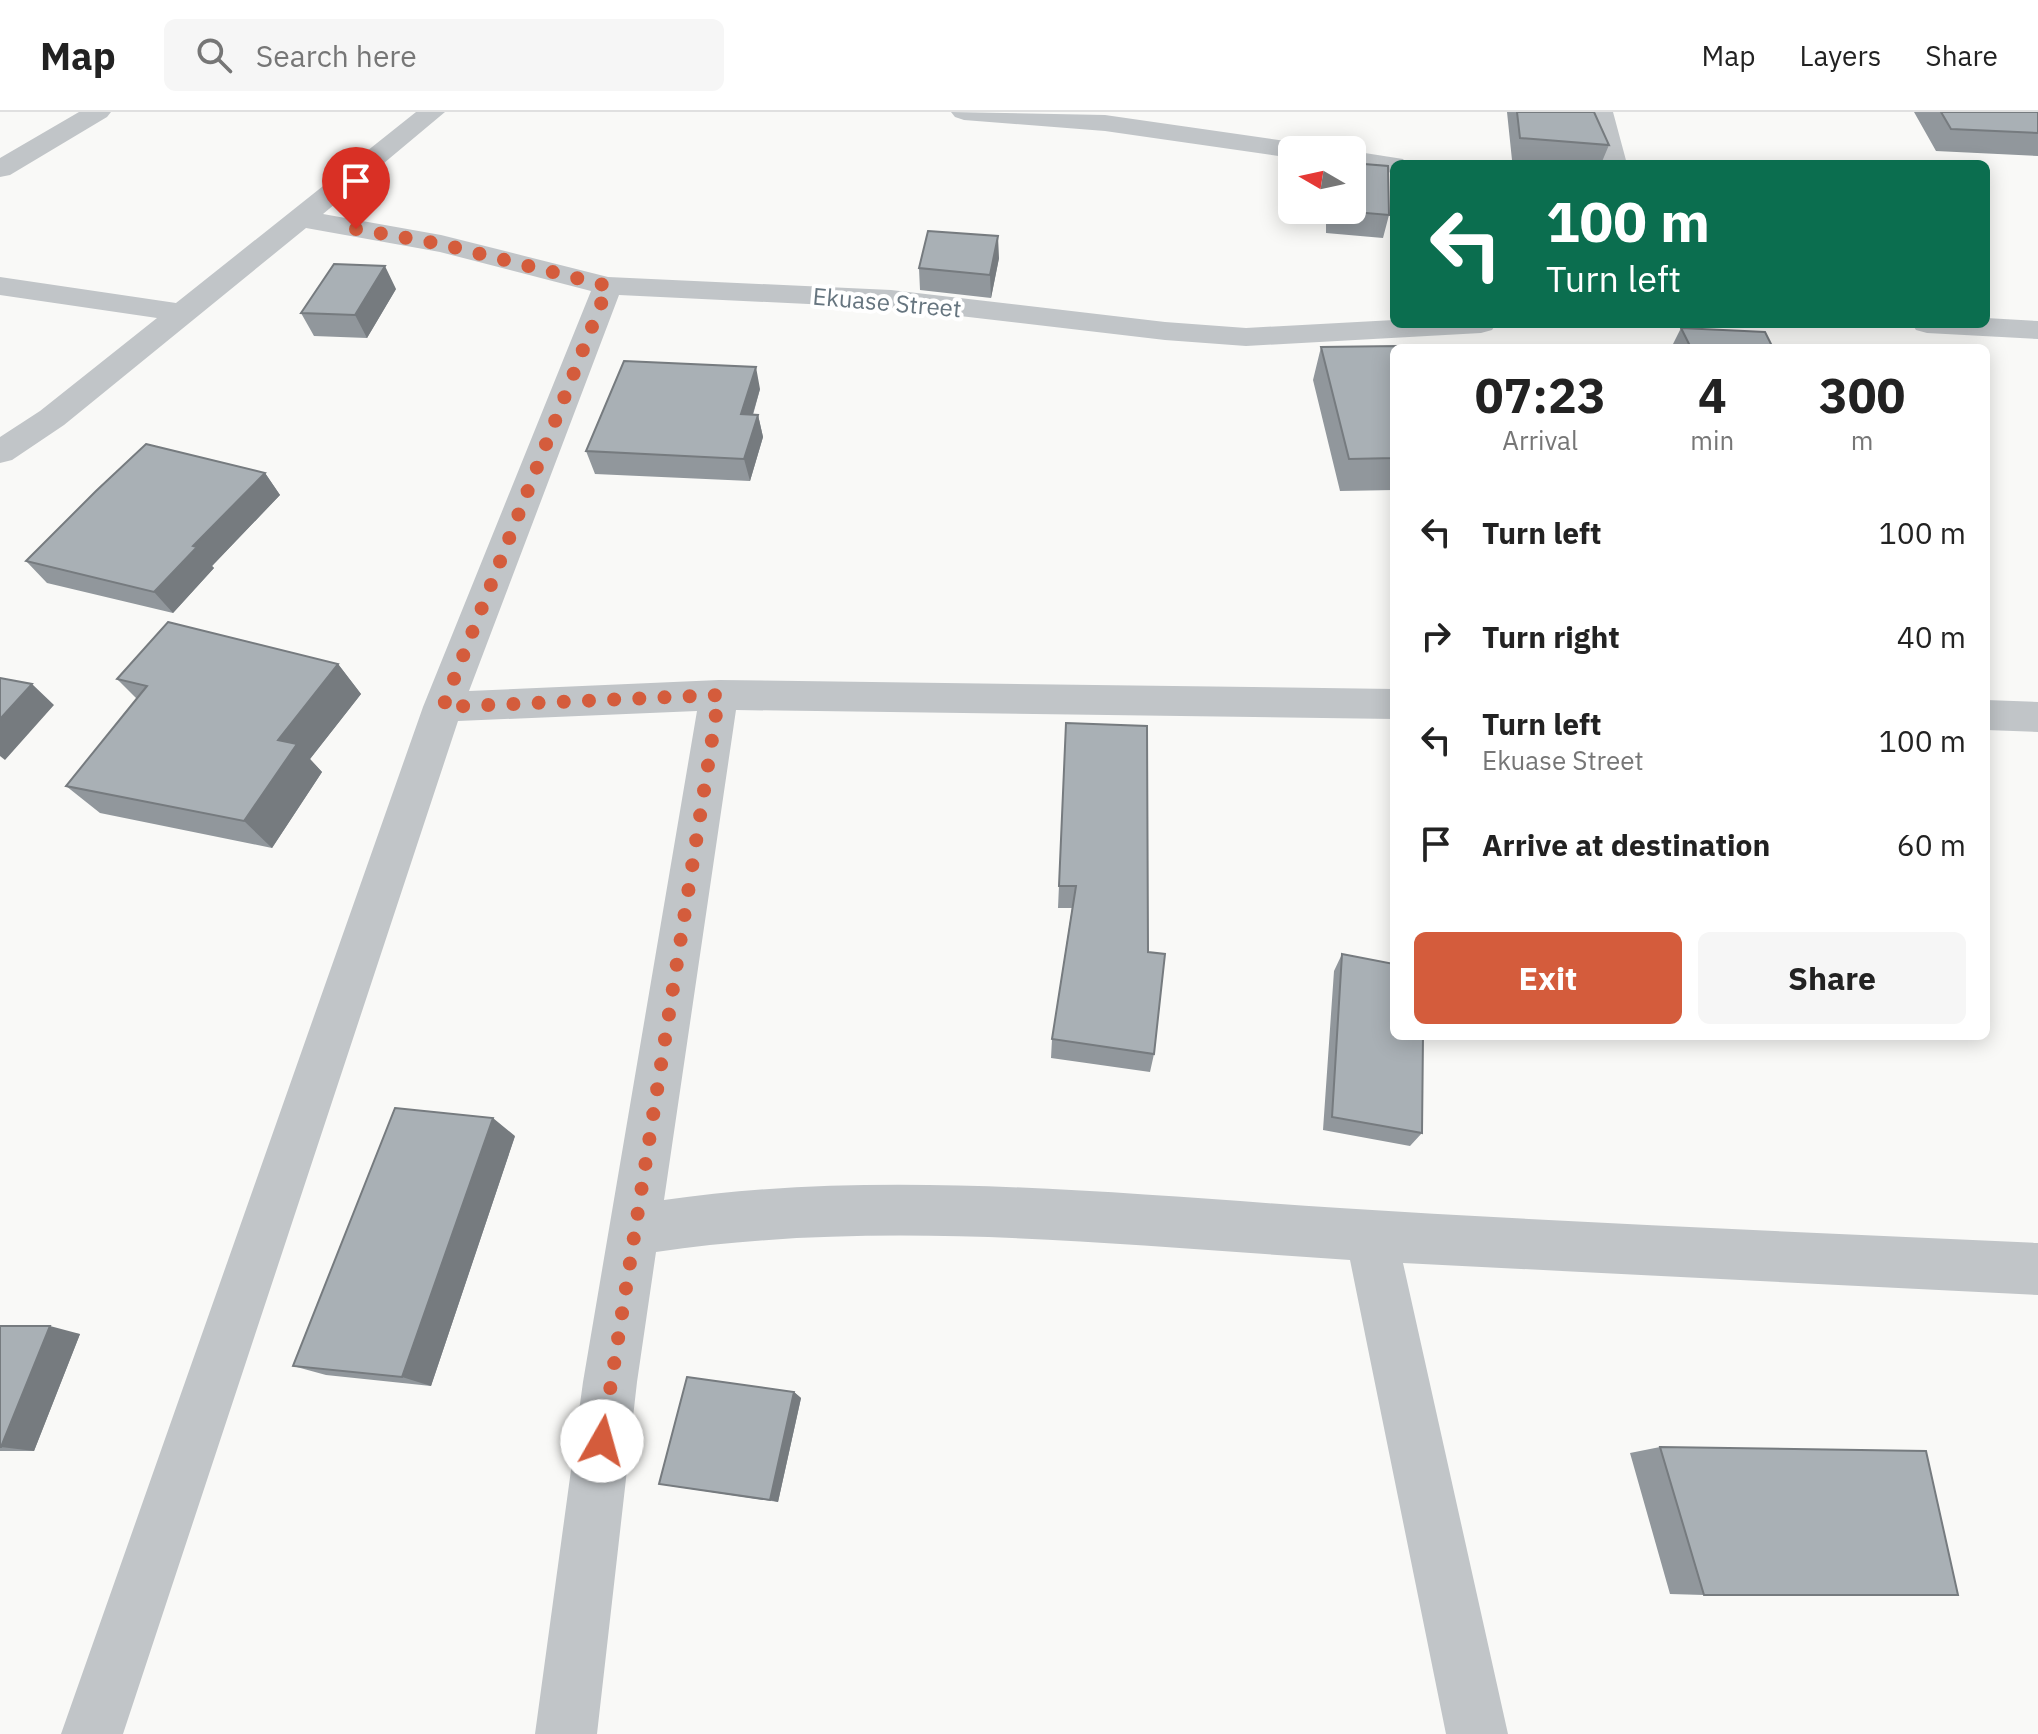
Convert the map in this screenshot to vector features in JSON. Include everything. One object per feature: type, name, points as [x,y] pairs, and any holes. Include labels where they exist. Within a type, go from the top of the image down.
[{"type":"street","points":[[0,169],[98,112]]},
{"type":"street","points":[[0,452],[52,418],[432,112]]},
{"type":"street","points":[[964,112],[1105,123],[1278,148]]},
{"type":"street","points":[[1600,112],[1613,160]]},
{"type":"street","points":[[1366,161],[1390,164]]},
{"type":"street","name":"Ekuase Street","points":[[299,218],[441,244],[608,286],[891,299],[1165,331],[1246,337],[1409,328]]},
{"type":"street","points":[[0,286],[182,313]]},
{"type":"street","points":[[92,1734],[443,707],[608,286]]},
{"type":"street","points":[[1990,327],[2038,330]]},
{"type":"street","points":[[443,707],[719,695],[1390,704]]},
{"type":"street","points":[[566,1734],[610,1382],[719,695]]},
{"type":"street","points":[[1990,715],[2038,717]]},
{"type":"street","points":[[636,1230],[723,1217],[829,1210],[1170,1220],[1371,1236],[2038,1269]]},
{"type":"street","points":[[1371,1236],[1477,1734]]},
{"type":"building","points":[[1517,112],[1594,112],[1609,145],[1520,138]]},
{"type":"building","points":[[1941,112],[2038,112],[2038,133],[1951,129]]},
{"type":"building","points":[[1366,164],[1388,166],[1389,215],[1366,213]]},
{"type":"building","points":[[928,231],[998,236],[990,275],[919,268]]},
{"type":"building","points":[[334,264],[385,266],[355,315],[301,313]]},
{"type":"building","points":[[1681,328],[1765,332],[1771,344],[1689,344]]},
{"type":"building","points":[[1390,346],[1390,458],[1349,459],[1321,347]]},
{"type":"building","points":[[624,361],[756,367],[741,414],[758,415],[744,459],[586,451]]},
{"type":"building","points":[[146,444],[265,473],[193,546],[197,547],[154,592],[26,561],[96,491]]},
{"type":"building","points":[[168,622],[338,664],[278,740],[297,744],[244,821],[66,786],[147,686],[117,679]]},
{"type":"building","points":[[0,678],[32,684],[0,719]]},
{"type":"building","points":[[1066,723],[1147,726],[1148,952],[1165,954],[1154,1054],[1052,1039],[1076,886],[1059,886]]},
{"type":"building","points":[[1342,954],[1390,963],[1390,1040],[1423,1040],[1422,1133],[1332,1117]]},
{"type":"building","points":[[395,1108],[493,1118],[402,1377],[293,1366]]},
{"type":"building","points":[[0,1326],[50,1326],[1,1447],[0,1447]]},
{"type":"building","points":[[687,1377],[794,1392],[770,1500],[659,1484]]},
{"type":"building","points":[[1660,1447],[1926,1451],[1958,1595],[1704,1595]]},
{"type":"route","points":[[356,229],[441,244],[608,286],[443,707],[719,695],[602,1441]]}]
